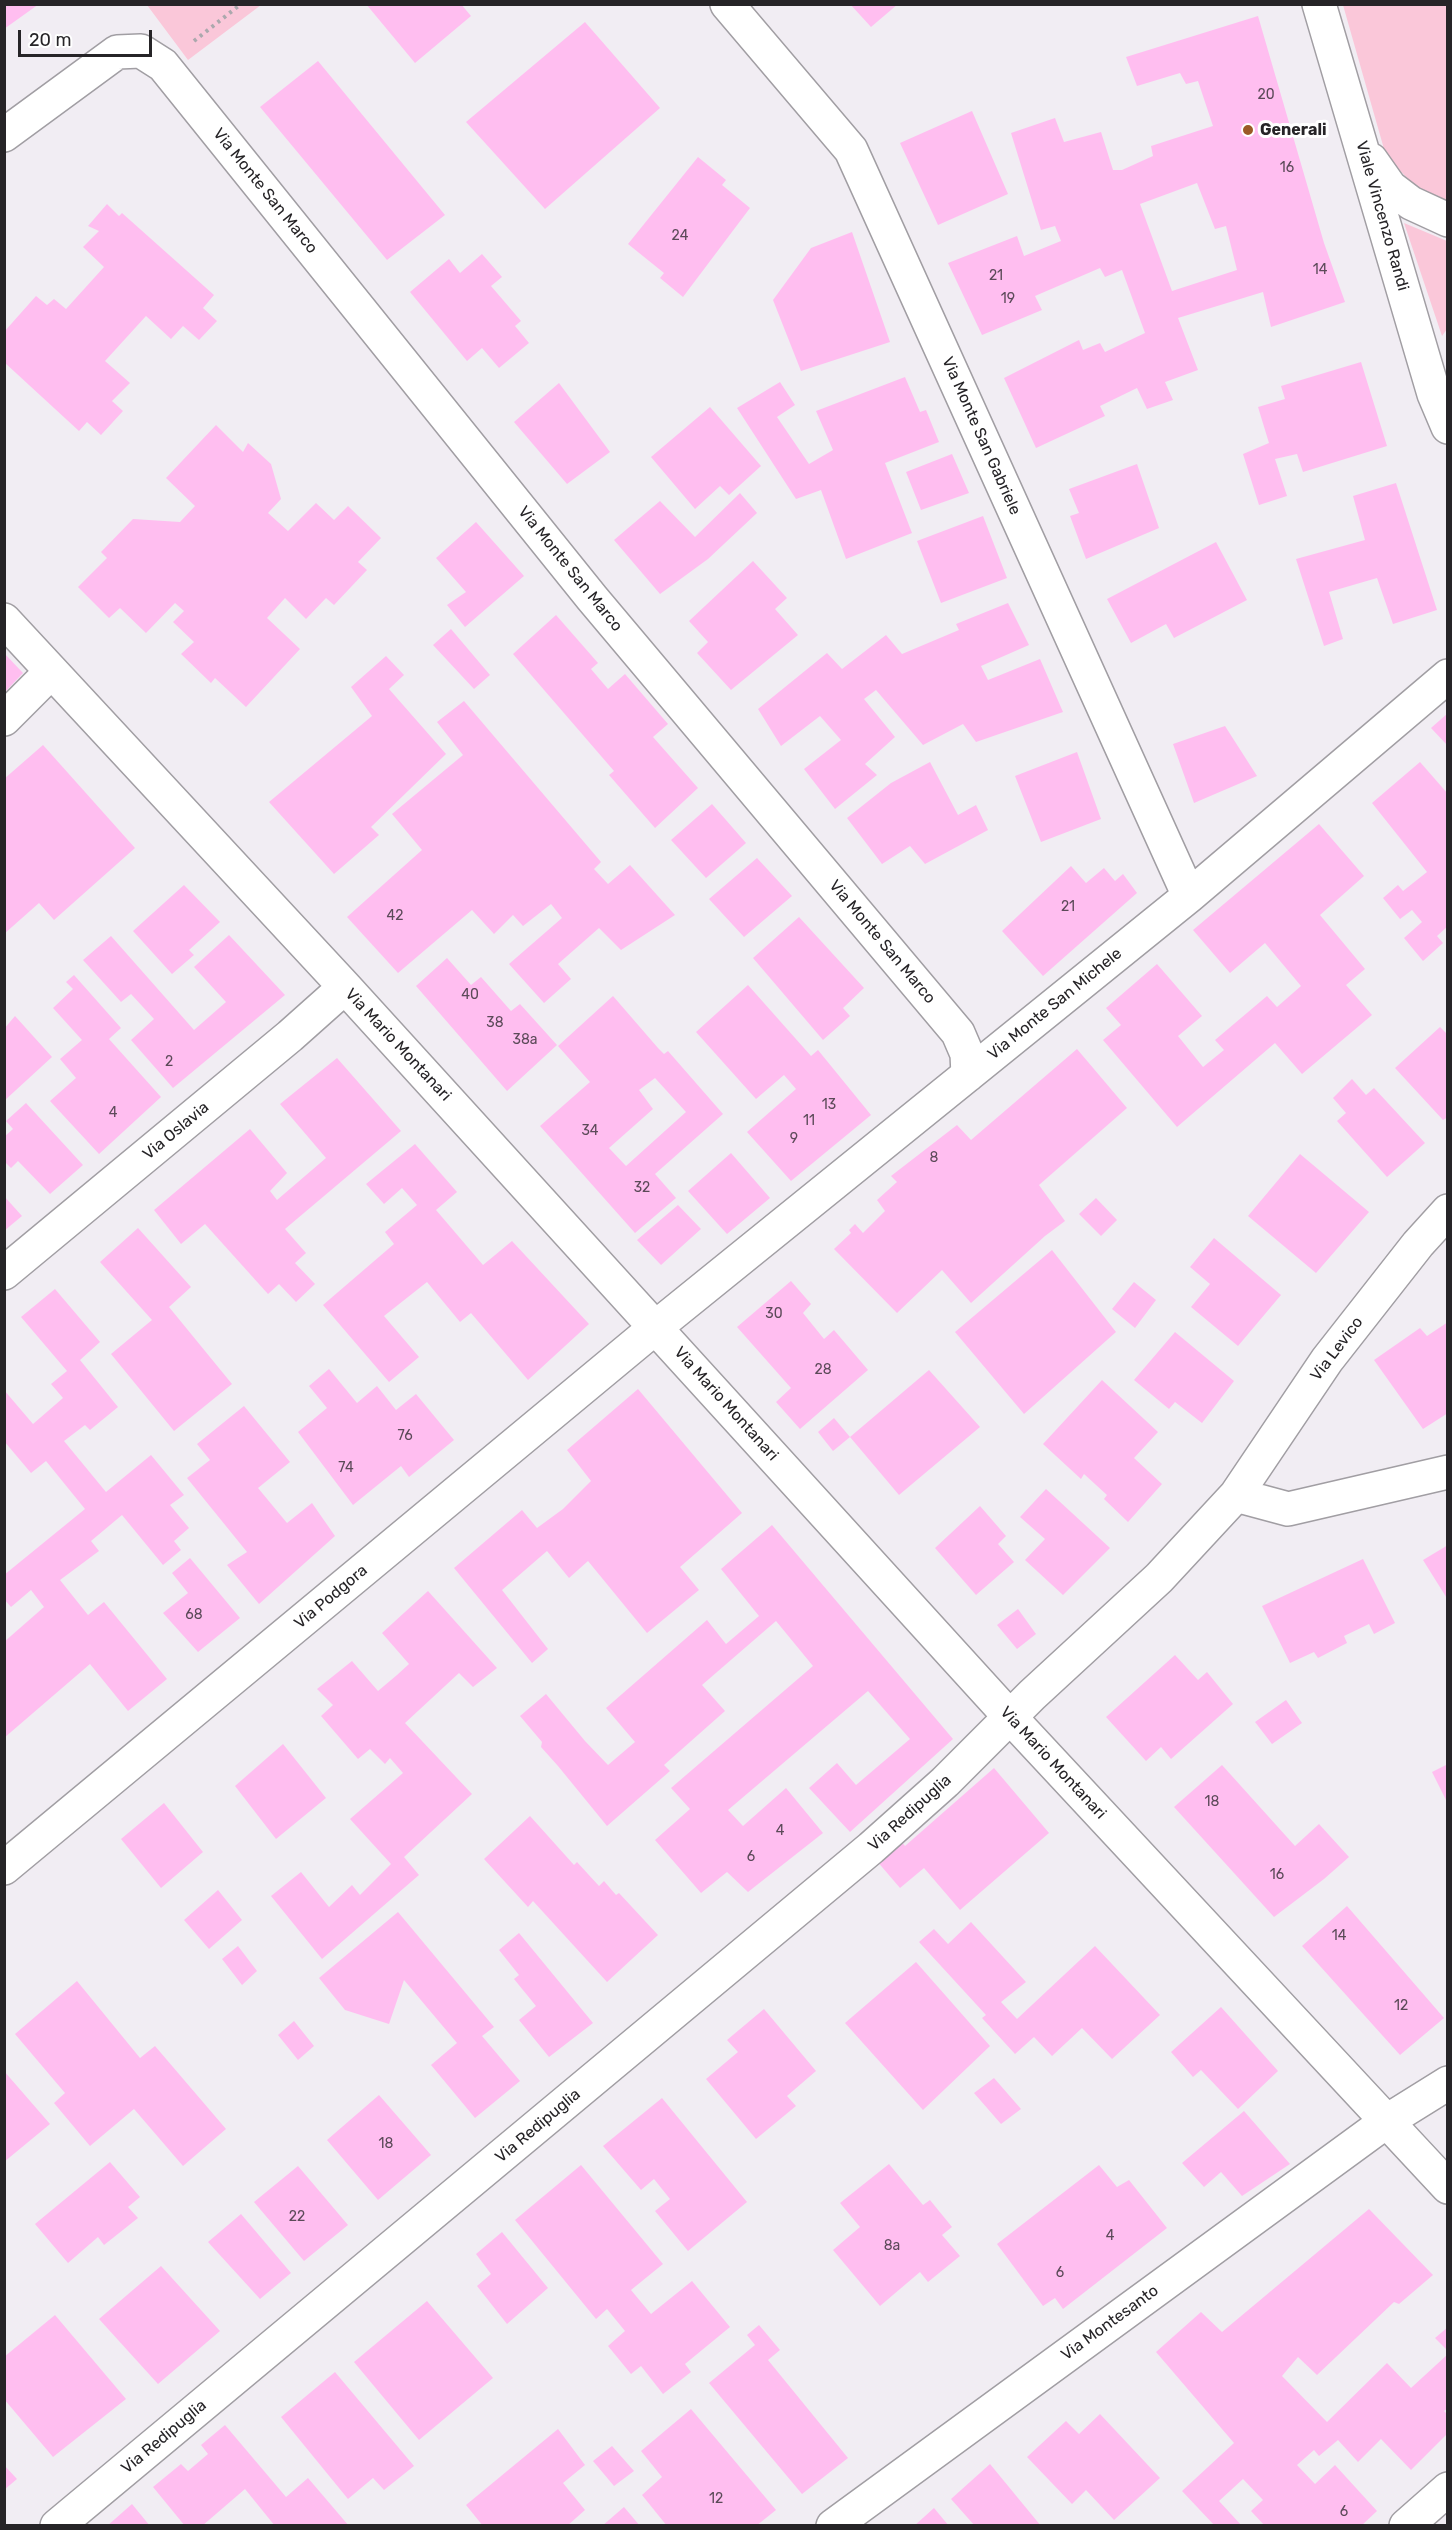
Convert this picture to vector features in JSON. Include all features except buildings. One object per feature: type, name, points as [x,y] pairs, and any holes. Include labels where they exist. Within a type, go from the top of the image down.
[{"type":"street","name":"Via Monte San Gabriele","points":[[727,4],[851,150],[1190,896]]},
{"type":"street","name":"Viale Vincenzo Randi","points":[[1319,4],[1361,146],[1441,383],[1448,427]]},
{"type":"street","points":[[4,135],[117,52],[141,51],[163,65]]},
{"type":"street","name":"Via Monte San Marco","points":[[163,65],[592,598],[958,1033],[967,1054],[968,1075]]},
{"type":"street","points":[[1361,146],[1390,187],[1411,203],[1448,220]]},
{"type":"street","name":"Via Mario Montanari","points":[[4,620],[656,1326],[1010,1717],[1448,2187]]},
{"type":"street","points":[[4,719],[51,672]]},
{"type":"street","name":"Via Monte San Michele","points":[[656,1326],[1190,896],[1448,676]]},
{"type":"street","name":"Via Oslavia","points":[[4,1273],[319,1012],[345,987]]},
{"type":"street","name":"Via Levico","points":[[1010,1717],[1159,1578],[1236,1495],[1327,1360],[1418,1244],[1448,1211]]},
{"type":"street","name":"Via Podgora","points":[[4,1868],[656,1326]]},
{"type":"street","points":[[1236,1495],[1288,1509],[1448,1472]]},
{"type":"street","name":"Via Redipuglia","points":[[57,2526],[871,1848],[945,1782],[1010,1717]]},
{"type":"street","name":"Via Montesanto","points":[[833,2526],[1387,2121],[1448,2083]]},
{"type":"street","points":[[1406,2526],[1448,2489]]},
{"type":"path","points":[[163,65],[241,4]]},
{"type":"shaded area","points":[[147,5],[261,5],[188,60]]},
{"type":"shaded area","points":[[1343,5],[1447,5],[1447,203],[1437,201],[1411,182],[1386,156]]},
{"type":"shaded area","points":[[1404,223],[1447,241],[1447,329],[1442,336]]},
{"type":"place","name":"Generali","points":[[1248,130]]}]
